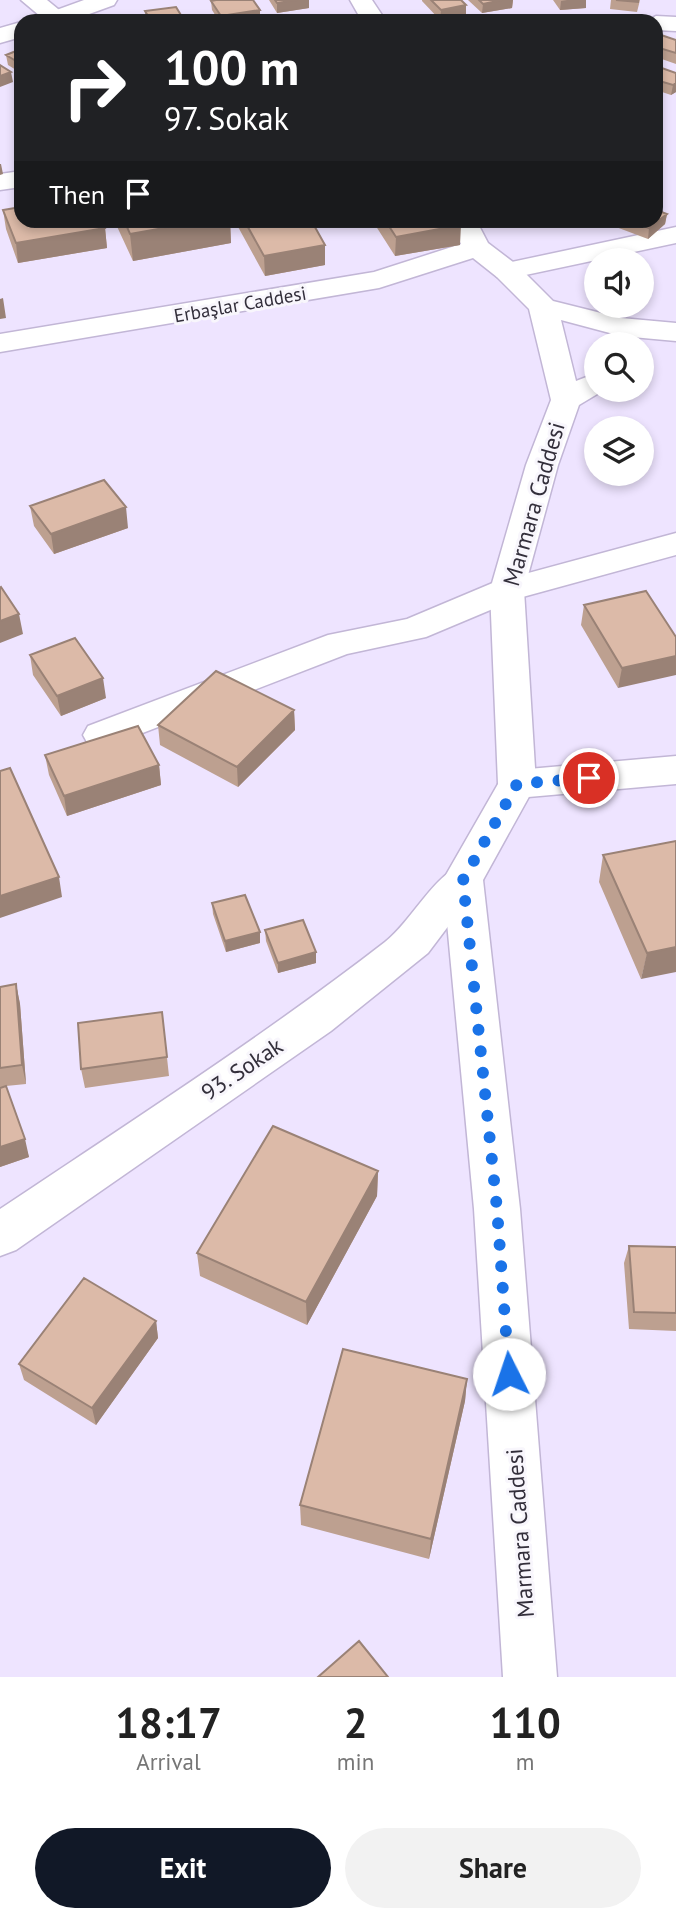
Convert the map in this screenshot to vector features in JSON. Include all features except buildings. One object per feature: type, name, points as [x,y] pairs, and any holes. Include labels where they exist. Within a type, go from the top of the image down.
[{"type":"street","points":[[32,0],[46,14]]},
{"type":"street","points":[[68,14],[106,0]]},
{"type":"street","points":[[466,228],[477,248],[507,271],[542,307],[581,391]]},
{"type":"street","points":[[507,271],[676,235]]},
{"type":"street","name":"Erbaşlar Caddesi","points":[[0,343],[379,280],[477,248]]},
{"type":"street","points":[[542,307],[621,327],[676,332]]},
{"type":"street","points":[[654,352],[676,341]]},
{"type":"street","name":"Marmara Caddesi","points":[[517,784],[507,590],[541,464],[581,391]]},
{"type":"street","points":[[101,735],[340,643],[414,629],[507,590],[676,544]]},
{"type":"street","points":[[463,880],[517,784],[676,770]]},
{"type":"street","name":"Marmara Caddesi","points":[[463,880],[497,1209],[530,1677]]},
{"type":"street","name":"93. Sokak","points":[[0,1234],[316,1019],[414,942],[463,880]]},
{"type":"route","points":[[509,1374],[497,1209],[463,880],[517,784],[589,778]]}]
